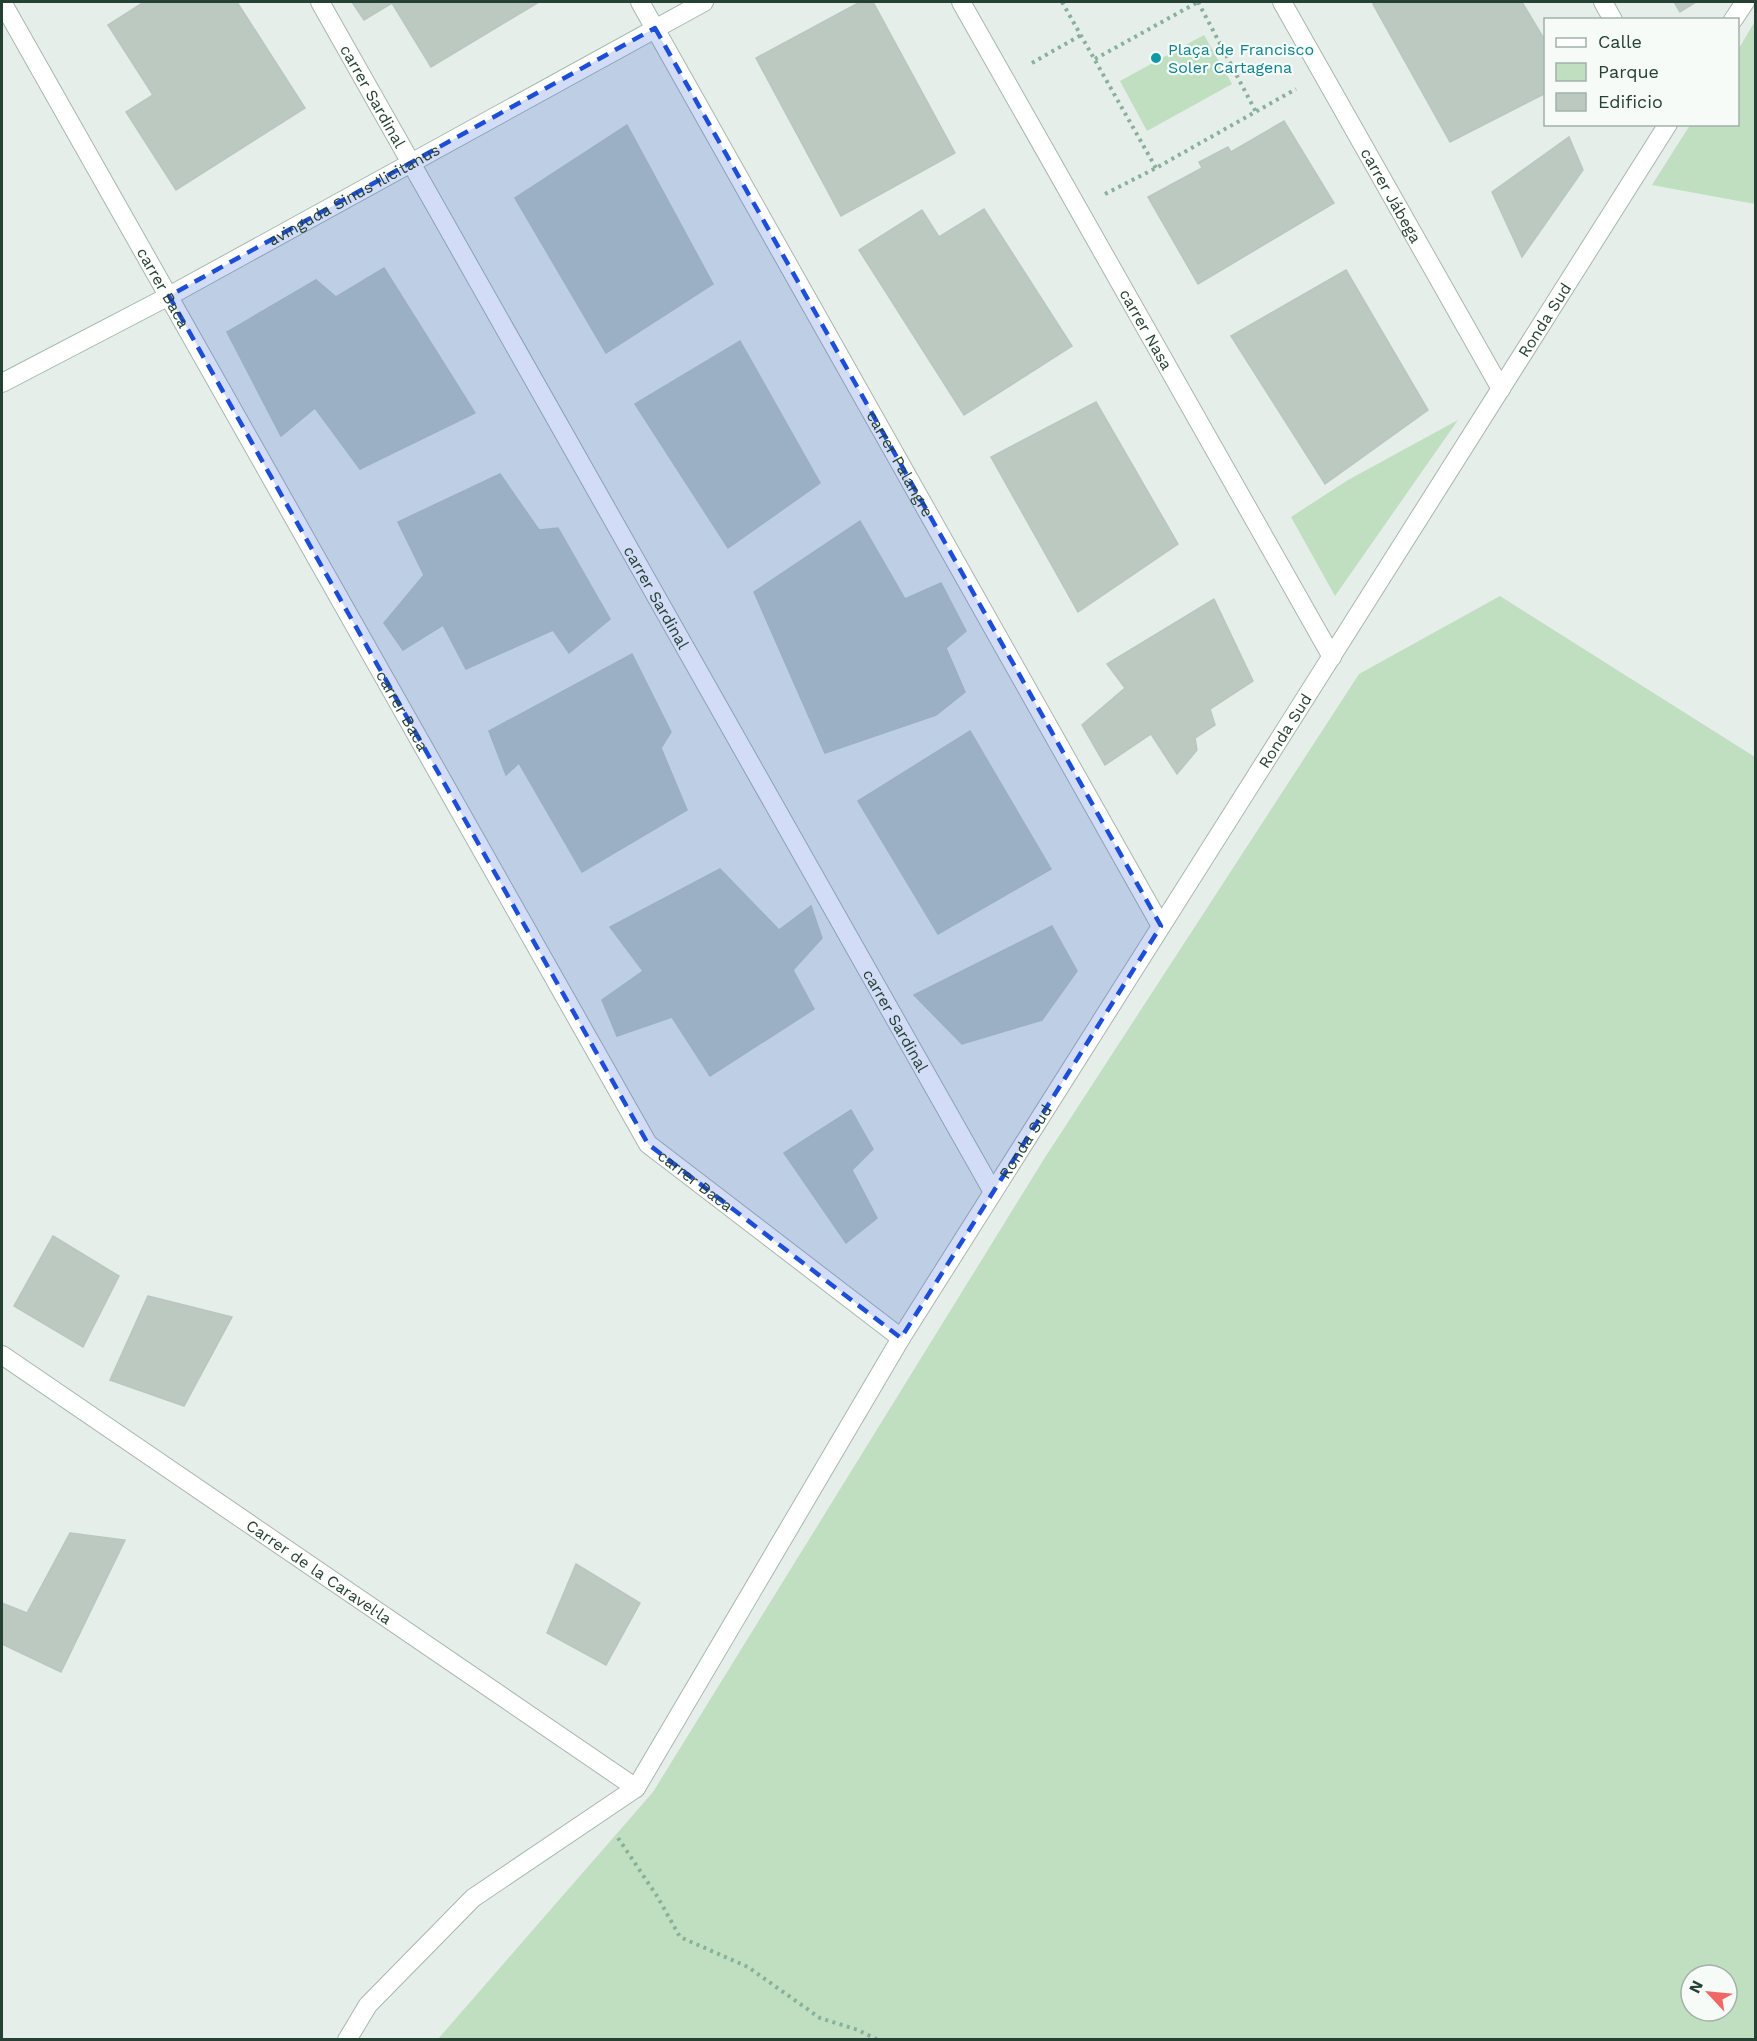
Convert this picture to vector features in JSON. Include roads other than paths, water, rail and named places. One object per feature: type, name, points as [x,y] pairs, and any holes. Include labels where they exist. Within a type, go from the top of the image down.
[{"type":"street","name":"carrer Baca","points":[[2,2],[648,1144],[901,1338]]},
{"type":"street","name":"carrer Sardinal","points":[[320,2],[993,1192]]},
{"type":"street","name":"carrer Palangre","points":[[640,2],[1161,926]]},
{"type":"street","name":"avinguda Sinus Ilicitanus","points":[[2,383],[169,297],[704,2]]},
{"type":"street","name":"carrer Nasa","points":[[962,2],[1332,657]]},
{"type":"street","name":"carrer Jábega","points":[[1282,2],[1501,389]]},
{"type":"street","points":[[1603,2],[1612,18]]},
{"type":"street","points":[[1734,18],[1744,2]]},
{"type":"street","name":"Ronda Sud","points":[[636,1788],[901,1338],[1667,126]]},
{"type":"street","name":"Carrer de la Caravel·la","points":[[2,1354],[636,1788]]},
{"type":"street","points":[[347,2040],[368,2005],[473,1898],[636,1788]]},
{"type":"place","name":"Plaça de Francisco Soler Cartagena","points":[[1156,58]]}]
